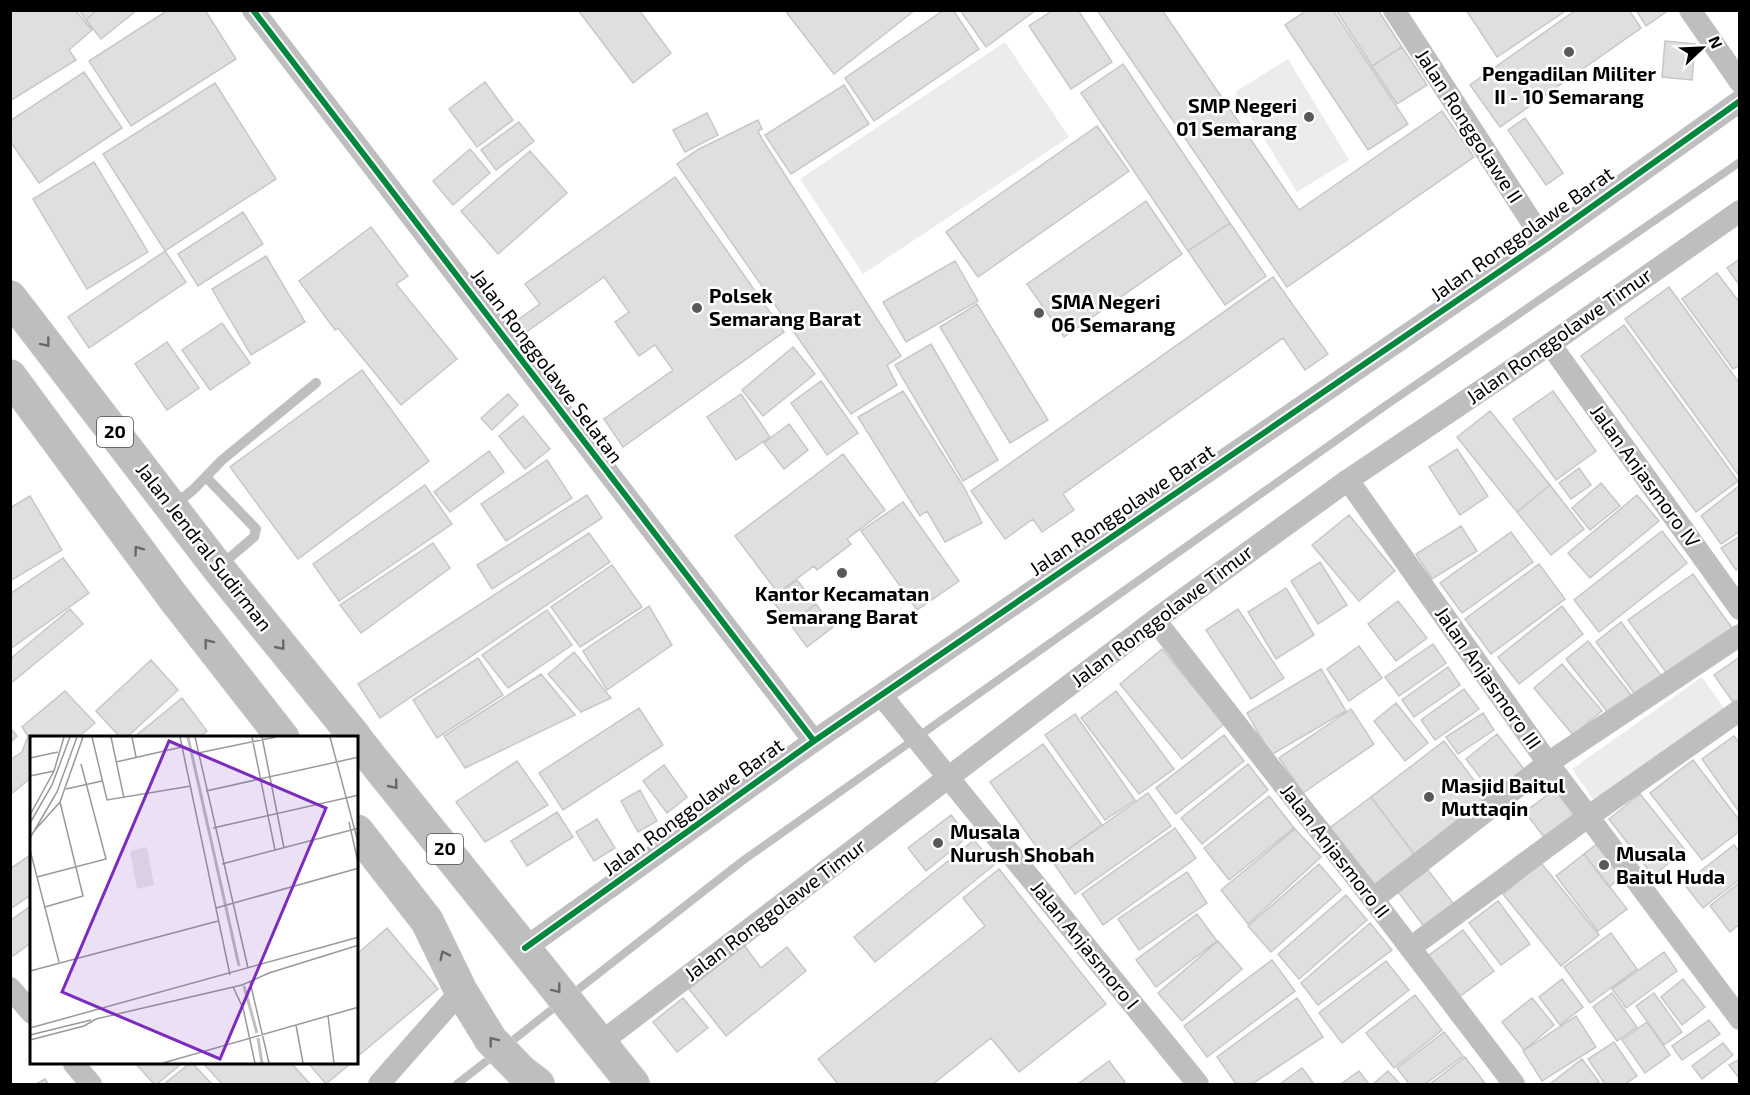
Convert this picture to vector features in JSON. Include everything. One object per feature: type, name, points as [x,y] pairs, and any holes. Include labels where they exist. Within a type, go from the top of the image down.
[{"type":"highway","name":"Jalan Jendral Sudirman","points":[[10,297],[173,506],[218,568],[354,736]]},
{"type":"highway","name":"20","points":[[10,376],[173,597],[282,736]]},
{"type":"highway","name":"Jalan Jendral Sudirman","points":[[358,741],[633,1084]]},
{"type":"highway","points":[[358,832],[428,921],[466,999],[491,1040],[529,1080]]},
{"type":"street","name":"Jalan Ronggolawe Selatan","points":[[253,10],[814,741]]},
{"type":"street","name":"Jalan Ronggolawe II","points":[[1394,10],[1544,241]]},
{"type":"street","points":[[1690,10],[1740,82]]},
{"type":"street","name":"Jalan Ronggolawe Barat","points":[[530,954],[814,741],[887,702],[1740,101]]},
{"type":"street","name":"Jalan Ronggolawe Timur","points":[[590,1031],[943,769],[1155,620],[1348,480],[1550,344],[1740,211]]},
{"type":"street","name":"Jalan Anjasmoro IV","points":[[1550,344],[1740,609]]},
{"type":"street","name":"Jalan Anjasmoro III","points":[[1348,480],[1548,763],[1740,1018]]},
{"type":"street","name":"Jalan Anjasmoro II","points":[[1155,620],[1514,1084]]},
{"type":"street","points":[[1372,898],[1548,763],[1740,635]]},
{"type":"street","name":"Jalan Anjasmoro I","points":[[887,702],[1198,1084]]},
{"type":"street","points":[[1410,948],[1589,816],[1740,710]]},
{"type":"street","points":[[10,988],[30,1011]]},
{"type":"street","points":[[378,1084],[466,999]]},
{"type":"street","points":[[75,1065],[91,1084]]},
{"type":"lane","points":[[173,506],[222,460],[316,383]]},
{"type":"lane","points":[[206,477],[256,529],[254,537],[218,568]]},
{"type":"shaded area","points":[[1005,42],[1069,137],[863,274],[800,179]]},
{"type":"shaded area","points":[[1288,59],[1349,160],[1297,192],[1235,92]]},
{"type":"shaded area","points":[[1702,677],[1727,712],[1596,803],[1572,769]]},
{"type":"building","points":[[10,10],[75,10],[92,30],[69,50],[76,60],[10,101]]},
{"type":"building","points":[[79,10],[97,10],[86,20]]},
{"type":"building","points":[[97,10],[137,10],[101,39],[86,20]]},
{"type":"building","points":[[168,10],[205,10],[236,59],[131,126],[89,61]]},
{"type":"building","points":[[578,10],[639,10],[671,53],[633,83]]},
{"type":"building","points":[[790,10],[915,10],[834,74],[787,13]]},
{"type":"building","points":[[944,10],[953,10],[979,49],[874,121],[845,78]]},
{"type":"building","points":[[960,10],[1036,10],[986,47]]},
{"type":"building","points":[[1053,10],[1078,10],[1112,62],[1071,89],[1029,26]]},
{"type":"building","points":[[1097,10],[1162,10],[1299,210],[1442,111],[1474,157],[1287,287]]},
{"type":"building","points":[[1307,10],[1333,10],[1408,124],[1368,150],[1285,25]]},
{"type":"building","points":[[1336,10],[1378,10],[1402,47],[1372,66]]},
{"type":"building","points":[[1466,10],[1567,10],[1497,57]]},
{"type":"building","points":[[1576,10],[1629,10],[1641,28],[1500,127],[1470,85]]},
{"type":"building","points":[[1636,10],[1669,10],[1646,26]]},
{"type":"building","points":[[1665,41],[1695,44],[1692,80],[1662,77]]},
{"type":"building","points":[[1402,47],[1427,85],[1397,104],[1372,66]]},
{"type":"building","points":[[1123,64],[1230,223],[1188,251],[1081,93]]},
{"type":"building","points":[[84,72],[122,128],[39,183],[10,141],[10,121]]},
{"type":"building","points":[[485,82],[513,120],[477,147],[449,109]]},
{"type":"building","points":[[215,83],[276,179],[165,251],[103,154]]},
{"type":"building","points":[[844,85],[869,124],[791,174],[765,135]]},
{"type":"building","points":[[707,113],[718,135],[685,152],[673,130]]},
{"type":"building","points":[[1525,118],[1563,173],[1546,185],[1508,130]]},
{"type":"building","points":[[758,120],[762,129],[758,131],[762,139],[901,356],[887,365],[897,385],[851,414],[677,164],[699,149]]},
{"type":"building","points":[[519,122],[534,141],[496,170],[481,150]]},
{"type":"building","points":[[1097,126],[1129,171],[978,277],[946,232]]},
{"type":"building","points":[[470,149],[490,173],[453,205],[433,181]]},
{"type":"building","points":[[530,151],[567,193],[498,254],[461,211]]},
{"type":"building","points":[[94,162],[148,252],[87,289],[33,199]]},
{"type":"building","name":"Polsek Semarang Barat","points":[[675,177],[784,332],[623,447],[604,419],[673,370],[655,345],[639,356],[615,322],[629,312],[604,277],[525,333],[516,321],[540,304],[525,284]]},
{"type":"building","points":[[1146,201],[1182,254],[1064,337],[1027,284]]},
{"type":"building","points":[[243,212],[263,244],[198,286],[178,254]]},
{"type":"building","points":[[1230,223],[1266,276],[1225,305],[1188,251]]},
{"type":"building","points":[[371,227],[408,276],[396,284],[457,359],[401,405],[338,328],[335,330],[299,281]]},
{"type":"building","points":[[165,251],[186,282],[89,348],[68,317]]},
{"type":"building","points":[[266,256],[305,322],[251,355],[212,289]]},
{"type":"building","points":[[1740,259],[1740,286],[1727,268]]},
{"type":"building","points":[[955,261],[978,301],[906,342],[883,302]]},
{"type":"building","points":[[1717,273],[1740,303],[1740,365],[1733,369],[1682,299]]},
{"type":"building","points":[[1273,277],[1328,354],[1305,370],[1283,338],[1063,494],[1074,510],[1042,532],[1033,519],[1005,539],[971,491]]},
{"type":"building","points":[[1669,287],[1740,384],[1740,477],[1625,319]]},
{"type":"building","points":[[977,304],[1048,420],[1010,443],[940,327]]},
{"type":"building","points":[[222,323],[250,363],[210,390],[182,350]]},
{"type":"building","points":[[1624,325],[1738,481],[1696,512],[1581,356]]},
{"type":"building","points":[[167,342],[199,388],[167,410],[135,364]]},
{"type":"building","points":[[931,344],[998,460],[963,481],[895,365]]},
{"type":"building","points":[[793,347],[815,374],[763,416],[742,390]]},
{"type":"building","points":[[362,370],[429,461],[298,559],[230,467]]},
{"type":"building","points":[[821,381],[858,433],[827,455],[791,403]]},
{"type":"building","points":[[903,391],[964,487],[982,523],[945,542],[927,511],[920,516],[858,417]]},
{"type":"building","points":[[1553,391],[1596,451],[1556,480],[1513,419]]},
{"type":"building","points":[[508,394],[518,405],[492,430],[481,418]]},
{"type":"building","points":[[741,394],[770,437],[736,460],[707,417]]},
{"type":"building","points":[[1490,411],[1550,485],[1517,512],[1457,437]]},
{"type":"building","points":[[523,416],[550,449],[525,469],[499,436]]},
{"type":"building","points":[[789,424],[808,450],[784,469],[764,443]]},
{"type":"building","points":[[1457,449],[1488,496],[1460,515],[1429,467]]},
{"type":"building","points":[[489,451],[504,472],[450,512],[434,492]]},
{"type":"building","points":[[843,454],[885,510],[847,539],[851,544],[817,570],[814,566],[778,593],[735,536]]},
{"type":"building","points":[[547,460],[572,498],[506,541],[481,504]]},
{"type":"building","points":[[1579,468],[1591,485],[1571,499],[1559,483]]},
{"type":"building","points":[[1601,483],[1620,506],[1590,530],[1572,508]]},
{"type":"building","points":[[425,485],[452,524],[339,601],[313,564]]},
{"type":"building","points":[[1550,485],[1584,529],[1551,555],[1517,512]]},
{"type":"building","points":[[1739,486],[1740,531],[1721,544],[1701,516]]},
{"type":"building","points":[[587,495],[602,518],[492,589],[477,565]]},
{"type":"building","points":[[1637,495],[1659,521],[1590,578],[1568,553]]},
{"type":"building","points":[[30,496],[62,550],[10,581],[10,508]]},
{"type":"building","points":[[903,502],[959,581],[917,610],[861,531]]},
{"type":"building","points":[[1349,515],[1395,571],[1359,601],[1312,545]]},
{"type":"building","points":[[1461,526],[1477,551],[1432,579],[1416,554]]},
{"type":"building","points":[[1662,531],[1687,563],[1599,632],[1574,600]]},
{"type":"building","points":[[1511,532],[1533,562],[1462,613],[1440,583]]},
{"type":"building","points":[[589,533],[610,562],[380,718],[358,684]]},
{"type":"building","points":[[1740,536],[1740,568],[1736,570],[1721,548]]},
{"type":"building","points":[[433,543],[450,568],[361,633],[340,605]]},
{"type":"building","points":[[63,558],[89,593],[10,649],[10,594]]},
{"type":"building","points":[[1320,562],[1347,605],[1318,624],[1291,581]]},
{"type":"building","points":[[1539,564],[1565,599],[1491,654],[1465,619]]},
{"type":"building","points":[[612,565],[642,607],[580,647],[551,607]]},
{"type":"building","points":[[1693,574],[1735,632],[1671,679],[1628,620]]},
{"type":"building","points":[[797,580],[816,604],[790,624],[771,599]]},
{"type":"building","points":[[1286,588],[1314,635],[1276,659],[1248,612]]},
{"type":"building","points":[[1398,601],[1427,638],[1396,661],[1368,624]]},
{"type":"building","points":[[816,604],[833,627],[807,647],[790,624]]},
{"type":"building","points":[[649,606],[672,645],[607,690],[583,651]]},
{"type":"building","points":[[1562,606],[1583,634],[1519,684],[1498,657]]},
{"type":"building","points":[[70,609],[83,624],[10,684],[10,659]]},
{"type":"building","points":[[1238,609],[1284,678],[1251,699],[1206,630]]},
{"type":"building","points":[[547,610],[572,645],[508,688],[482,655]]},
{"type":"building","points":[[1621,622],[1663,678],[1637,697],[1596,642]]},
{"type":"building","points":[[1588,641],[1632,696],[1609,714],[1566,659]]},
{"type":"building","points":[[1433,644],[1446,663],[1399,696],[1385,677]]},
{"type":"building","points":[[1359,646],[1382,678],[1349,701],[1327,669]]},
{"type":"building","points":[[1162,649],[1224,724],[1182,759],[1120,684]]},
{"type":"building","points":[[574,652],[611,698],[581,712],[548,674]]},
{"type":"building","points":[[1740,657],[1740,701],[1735,705],[1714,675]]},
{"type":"building","points":[[478,658],[503,695],[437,738],[413,700]]},
{"type":"building","points":[[151,660],[178,690],[128,736],[119,736],[96,711]]},
{"type":"building","points":[[1562,664],[1602,711],[1573,735],[1534,688]]},
{"type":"building","points":[[1448,667],[1460,685],[1414,717],[1402,700]]},
{"type":"building","points":[[1321,669],[1346,711],[1271,755],[1247,713]]},
{"type":"building","points":[[541,674],[575,715],[465,768],[444,736]]},
{"type":"building","points":[[1464,689],[1479,709],[1435,740],[1421,720]]},
{"type":"building","points":[[65,691],[95,723],[79,736],[30,736],[30,779],[10,795],[10,760],[22,752],[28,736],[22,727]]},
{"type":"building","points":[[1116,691],[1174,769],[1139,794],[1081,718]]},
{"type":"building","points":[[182,698],[207,731],[201,736],[135,736]]},
{"type":"building","points":[[1396,703],[1428,743],[1405,761],[1374,721]]},
{"type":"building","points":[[639,708],[663,745],[563,810],[539,773]]},
{"type":"building","points":[[1351,709],[1374,744],[1303,793],[1279,758]]},
{"type":"building","points":[[1483,713],[1494,730],[1458,754],[1446,737]]},
{"type":"building","points":[[1075,714],[1135,800],[1105,820],[1045,735]]},
{"type":"building","points":[[10,728],[17,736],[10,743]]},
{"type":"building","points":[[1497,734],[1524,769],[1493,794],[1466,759]]},
{"type":"building","points":[[1224,735],[1244,761],[1176,814],[1156,788]]},
{"type":"building","points":[[1734,736],[1740,744],[1740,813],[1702,759]]},
{"type":"building","name":"Masjid Baitul Muttaqin","points":[[1444,741],[1487,797],[1414,854],[1371,797]]},
{"type":"building","points":[[1043,744],[1102,825],[1048,863],[990,782]]},
{"type":"building","points":[[1693,760],[1740,821],[1740,831],[1702,860],[1650,793]]},
{"type":"building","points":[[517,761],[548,805],[485,842],[456,802]]},
{"type":"building","points":[[1248,764],[1268,790],[1202,844],[1181,818]]},
{"type":"building","points":[[664,765],[687,797],[667,813],[643,781]]},
{"type":"building","points":[[1555,789],[1578,819],[1547,841],[1525,812]]},
{"type":"building","points":[[640,790],[657,821],[638,832],[621,801]]},
{"type":"building","points":[[1148,793],[1171,826],[1075,894],[1052,861]]},
{"type":"building","points":[[1640,794],[1685,850],[1653,876],[1609,819]]},
{"type":"building","points":[[1269,796],[1294,828],[1229,880],[1204,848]]},
{"type":"building","points":[[1371,797],[1414,854],[1371,887],[1327,830]]},
{"type":"building","points":[[557,812],[573,837],[527,866],[511,841]]},
{"type":"building","name":"Musala Nurush Shobah","points":[[951,815],[968,837],[926,871],[908,848]]},
{"type":"building","points":[[597,819],[615,848],[594,861],[576,832]]},
{"type":"building","points":[[1175,828],[1196,858],[1103,925],[1082,894]]},
{"type":"building","points":[[1295,829],[1321,857],[1248,924],[1221,890]]},
{"type":"building","points":[[974,840],[994,865],[875,962],[854,937]]},
{"type":"building","name":"Musala Baitul Huda","points":[[1598,843],[1624,875],[1609,887],[1584,854]]},
{"type":"building","points":[[1734,845],[1740,852],[1740,879],[1703,908],[1684,884]]},
{"type":"building","points":[[1584,854],[1627,909],[1598,931],[1556,876]]},
{"type":"building","points":[[30,855],[30,895],[10,909],[10,869]]},
{"type":"building","points":[[1541,863],[1599,935],[1561,966],[1503,894]]},
{"type":"building","points":[[1319,864],[1341,890],[1271,952],[1248,926]]},
{"type":"building","points":[[999,869],[1106,1004],[1019,1072],[991,1038],[933,1084],[838,1084],[818,1059],[985,926],[963,898]]},
{"type":"building","points":[[1428,870],[1456,907],[1426,929],[1398,892]]},
{"type":"building","points":[[1187,872],[1207,903],[1139,950],[1118,919]]},
{"type":"building","points":[[1740,882],[1740,924],[1730,932],[1710,906]]},
{"type":"building","points":[[1346,895],[1367,920],[1299,979],[1278,954]]},
{"type":"building","points":[[1498,901],[1530,944],[1501,965],[1469,923]]},
{"type":"building","points":[[30,906],[30,943],[13,956],[10,953],[10,921]]},
{"type":"building","points":[[1197,914],[1217,941],[1156,987],[1136,960]]},
{"type":"building","points":[[1370,923],[1392,950],[1318,1005],[1301,983]]},
{"type":"building","points":[[387,928],[438,989],[358,1056],[358,953]]},
{"type":"building","points":[[1463,930],[1494,971],[1459,997],[1428,956]]},
{"type":"building","points":[[1611,933],[1637,969],[1590,1003],[1564,967]]},
{"type":"building","points":[[1218,941],[1242,969],[1182,1021],[1158,993]]},
{"type":"building","points":[[744,945],[761,968],[787,947],[806,971],[726,1036],[689,989]]},
{"type":"building","points":[[1664,952],[1677,971],[1626,1008],[1612,989]]},
{"type":"building","points":[[1272,960],[1295,991],[1207,1057],[1184,1026]]},
{"type":"building","points":[[1386,961],[1409,990],[1342,1043],[1319,1013]]},
{"type":"building","points":[[1562,979],[1583,1007],[1560,1025],[1539,997]]},
{"type":"building","points":[[1683,979],[1705,1007],[1682,1025],[1661,997]]},
{"type":"building","points":[[1612,993],[1637,1027],[1617,1041],[1593,1007]]},
{"type":"building","points":[[1654,993],[1682,1032],[1664,1045],[1636,1006]]},
{"type":"building","points":[[1415,995],[1442,1030],[1394,1068],[1366,1033]]},
{"type":"building","points":[[683,998],[708,1028],[677,1052],[653,1022]]},
{"type":"building","points":[[1297,998],[1323,1037],[1252,1084],[1236,1084],[1217,1057]]},
{"type":"building","points":[[1532,998],[1554,1025],[1524,1050],[1502,1022]]},
{"type":"building","points":[[1576,1016],[1596,1047],[1542,1081],[1523,1051]]},
{"type":"building","points":[[1709,1020],[1720,1034],[1682,1060],[1672,1046]]},
{"type":"building","points":[[1647,1022],[1670,1055],[1645,1073],[1622,1040]]},
{"type":"building","points":[[1444,1032],[1463,1056],[1425,1084],[1409,1084],[1397,1068]]},
{"type":"building","points":[[1614,1042],[1637,1076],[1625,1084],[1605,1084],[1588,1059]]},
{"type":"building","points":[[1723,1043],[1733,1055],[1702,1079],[1692,1066]]},
{"type":"building","points":[[1465,1057],[1484,1082],[1481,1084],[1430,1084]]},
{"type":"building","points":[[1582,1059],[1599,1082],[1595,1084],[1551,1083]]},
{"type":"building","points":[[1740,1059],[1740,1079],[1729,1065]]},
{"type":"building","points":[[1109,1061],[1125,1082],[1122,1084],[1078,1084]]},
{"type":"building","points":[[137,1065],[180,1065],[157,1084],[154,1084]]},
{"type":"building","points":[[188,1065],[194,1065],[212,1084],[164,1084]]},
{"type":"building","points":[[205,1065],[293,1065],[310,1084],[222,1084]]},
{"type":"building","points":[[310,1065],[349,1065],[326,1084]]},
{"type":"building","points":[[1302,1068],[1314,1084],[1280,1084]]},
{"type":"building","points":[[1359,1071],[1368,1083],[1341,1084]]},
{"type":"building","points":[[1388,1071],[1400,1084],[1373,1084]]},
{"type":"building","points":[[45,1079],[48,1084],[36,1084]]},
{"type":"waterway","points":[[571,995],[741,862],[1382,408],[1740,162]]},
{"type":"waterway","points":[[507,1045],[560,1003]]},
{"type":"waterway","points":[[457,1084],[497,1053]]},
{"type":"cycle path","points":[[253,10],[814,741]]},
{"type":"cycle path","points":[[525,948],[814,741],[1544,241],[1740,101]]},
{"type":"place","name":"Pengadilan Militer II - 10 Semarang","points":[[1569,52]]},
{"type":"place","name":"SMP Negeri 01 Semarang","points":[[1309,117]]},
{"type":"place","name":"Polsek Semarang Barat","points":[[697,308]]},
{"type":"place","name":"SMA Negeri 06 Semarang","points":[[1039,313]]},
{"type":"place","name":"Kantor Kecamatan Semarang Barat","points":[[842,573]]},
{"type":"place","name":"Masjid Baitul Muttaqin","points":[[1429,797]]},
{"type":"place","name":"Musala Nurush Shobah","points":[[938,843]]},
{"type":"place","name":"Musala Baitul Huda","points":[[1604,865]]}]
